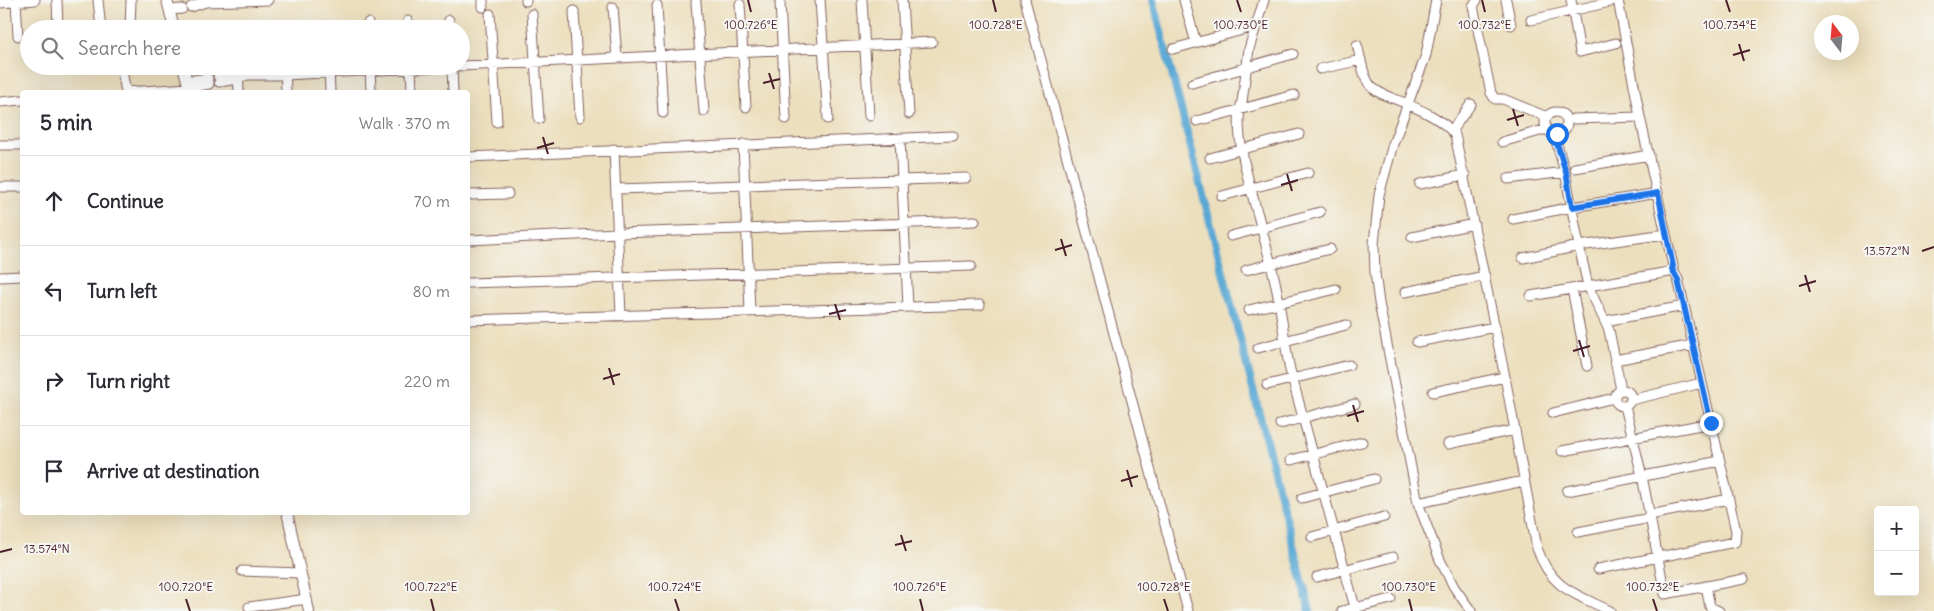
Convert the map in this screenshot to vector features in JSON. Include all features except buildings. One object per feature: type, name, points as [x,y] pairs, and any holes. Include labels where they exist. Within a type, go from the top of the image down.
[{"type":"street","points":[[0,3],[35,0]]},
{"type":"street","points":[[57,0],[58,20]]},
{"type":"street","points":[[98,0],[100,20]]},
{"type":"street","points":[[130,20],[131,0]]},
{"type":"street","points":[[172,20],[168,5],[268,0]]},
{"type":"street","points":[[820,0],[828,119]]},
{"type":"street","points":[[862,0],[869,116]]},
{"type":"street","points":[[902,0],[909,114]]},
{"type":"street","points":[[1025,0],[1188,611]]},
{"type":"street","points":[[1184,0],[1196,43]]},
{"type":"street","points":[[1264,0],[1249,49],[1239,110],[1242,149],[1250,189],[1262,228],[1280,302],[1284,340],[1293,378],[1356,609]]},
{"type":"street","points":[[1436,0],[1426,55],[1393,144],[1379,195],[1374,244],[1374,273],[1418,503],[1440,560],[1454,587],[1471,611]]},
{"type":"street","points":[[1477,0],[1473,6],[1491,93],[1495,99],[1503,100],[1547,117]]},
{"type":"street","points":[[1506,0],[1511,25]]},
{"type":"street","points":[[1571,0],[1580,52],[1616,43]]},
{"type":"street","points":[[1531,20],[1614,1],[1658,193],[1673,266],[1672,269],[1678,280],[1736,531],[1734,542],[1598,569]]},
{"type":"street","points":[[16,2],[18,36]]},
{"type":"street","points":[[696,2],[704,111]]},
{"type":"street","points":[[780,2],[786,119]]},
{"type":"street","points":[[740,4],[746,107]]},
{"type":"street","points":[[657,5],[663,113]]},
{"type":"street","points":[[613,7],[617,58]]},
{"type":"street","points":[[574,12],[580,117]]},
{"type":"street","points":[[490,14],[497,122]]},
{"type":"street","points":[[532,14],[539,119]]},
{"type":"street","points":[[1173,48],[1257,26]]},
{"type":"street","points":[[470,65],[932,42]]},
{"type":"street","points":[[1358,45],[1366,80],[1370,86],[1378,93],[1409,105],[1438,120],[1452,130],[1458,143],[1537,548],[1543,565],[1561,587],[1610,611]]},
{"type":"street","points":[[1192,83],[1293,54]]},
{"type":"street","points":[[1320,69],[1362,60]]},
{"type":"street","points":[[123,75],[126,90]]},
{"type":"street","points":[[151,90],[188,87],[232,75]]},
{"type":"street","points":[[239,90],[240,75]]},
{"type":"street","points":[[285,75],[286,90]]},
{"type":"street","points":[[329,75],[330,90]]},
{"type":"street","points":[[370,75],[371,90]]},
{"type":"street","points":[[411,75],[412,90]]},
{"type":"street","points":[[452,75],[453,90]]},
{"type":"street","points":[[1197,121],[1294,95]]},
{"type":"street","points":[[0,102],[20,100]]},
{"type":"street","points":[[1452,130],[1470,104]]},
{"type":"street","points":[[1502,142],[1551,131],[1564,131],[1567,122],[1564,116],[1553,112],[1547,117],[1545,125],[1551,131],[1566,172],[1588,286],[1610,330],[1621,390]]},
{"type":"street","points":[[1573,119],[1640,117]]},
{"type":"street","points":[[1210,158],[1299,134]]},
{"type":"street","points":[[470,157],[614,149],[953,136]]},
{"type":"street","points":[[900,138],[908,307]]},
{"type":"street","points":[[743,144],[750,312]]},
{"type":"street","points":[[0,145],[20,146]]},
{"type":"street","points":[[614,149],[621,316]]},
{"type":"street","points":[[1575,168],[1649,155]]},
{"type":"street","points":[[1508,179],[1566,172]]},
{"type":"street","points":[[1222,196],[1308,173]]},
{"type":"street","points":[[1420,184],[1464,175]]},
{"type":"street","points":[[616,189],[966,178]]},
{"type":"street","points":[[0,187],[20,186]]},
{"type":"street","points":[[1512,219],[1658,193]]},
{"type":"street","points":[[470,195],[508,194]]},
{"type":"street","points":[[1231,236],[1320,212]]},
{"type":"street","points":[[470,240],[975,221]]},
{"type":"street","points":[[1412,237],[1474,224]]},
{"type":"street","points":[[1523,258],[1579,246],[1666,234]]},
{"type":"street","points":[[1246,270],[1330,249]]},
{"type":"street","points":[[470,283],[971,266]]},
{"type":"street","points":[[1531,296],[1669,272],[1672,269]]},
{"type":"street","points":[[0,277],[20,276]]},
{"type":"street","points":[[1405,292],[1484,276]]},
{"type":"street","points":[[1572,288],[1587,366]]},
{"type":"street","points":[[1249,310],[1336,289]]},
{"type":"street","points":[[470,320],[980,305]]},
{"type":"street","points":[[1605,321],[1684,306]]},
{"type":"street","points":[[1258,348],[1346,325]]},
{"type":"street","points":[[1418,342],[1495,327]]},
{"type":"street","points":[[1615,360],[1693,345]]},
{"type":"street","points":[[1267,384],[1348,365]]},
{"type":"street","points":[[1433,392],[1505,377]]},
{"type":"street","points":[[1614,398],[1617,404],[1622,406],[1702,383]]},
{"type":"street","points":[[1614,398],[1616,393],[1621,390],[1626,390],[1631,394],[1628,403],[1665,594],[1744,579]]},
{"type":"street","points":[[1552,413],[1614,398]]},
{"type":"street","points":[[1280,424],[1355,404]]},
{"type":"street","points":[[1562,451],[1711,423]]},
{"type":"street","points":[[1448,444],[1515,430]]},
{"type":"street","points":[[1291,460],[1362,442]]},
{"type":"street","points":[[1567,490],[1720,460]]},
{"type":"street","points":[[1302,498],[1374,479]]},
{"type":"street","points":[[1418,503],[1524,481]]},
{"type":"street","points":[[1578,532],[1729,499]]},
{"type":"street","points":[[288,515],[309,611]]},
{"type":"street","points":[[1312,536],[1384,517]]},
{"type":"street","points":[[1317,577],[1392,557]]},
{"type":"street","points":[[242,571],[301,573]]},
{"type":"street","points":[[1706,586],[1710,607],[1719,611]]},
{"type":"street","points":[[249,607],[306,599]]},
{"type":"street","points":[[1342,611],[1391,599]]},
{"type":"waterway","points":[[1153,0],[1310,611]]},
{"type":"route","points":[[1557,134],[1554,134],[1566,172],[1572,207],[1658,193],[1673,266],[1672,269],[1678,280],[1711,423]]}]
